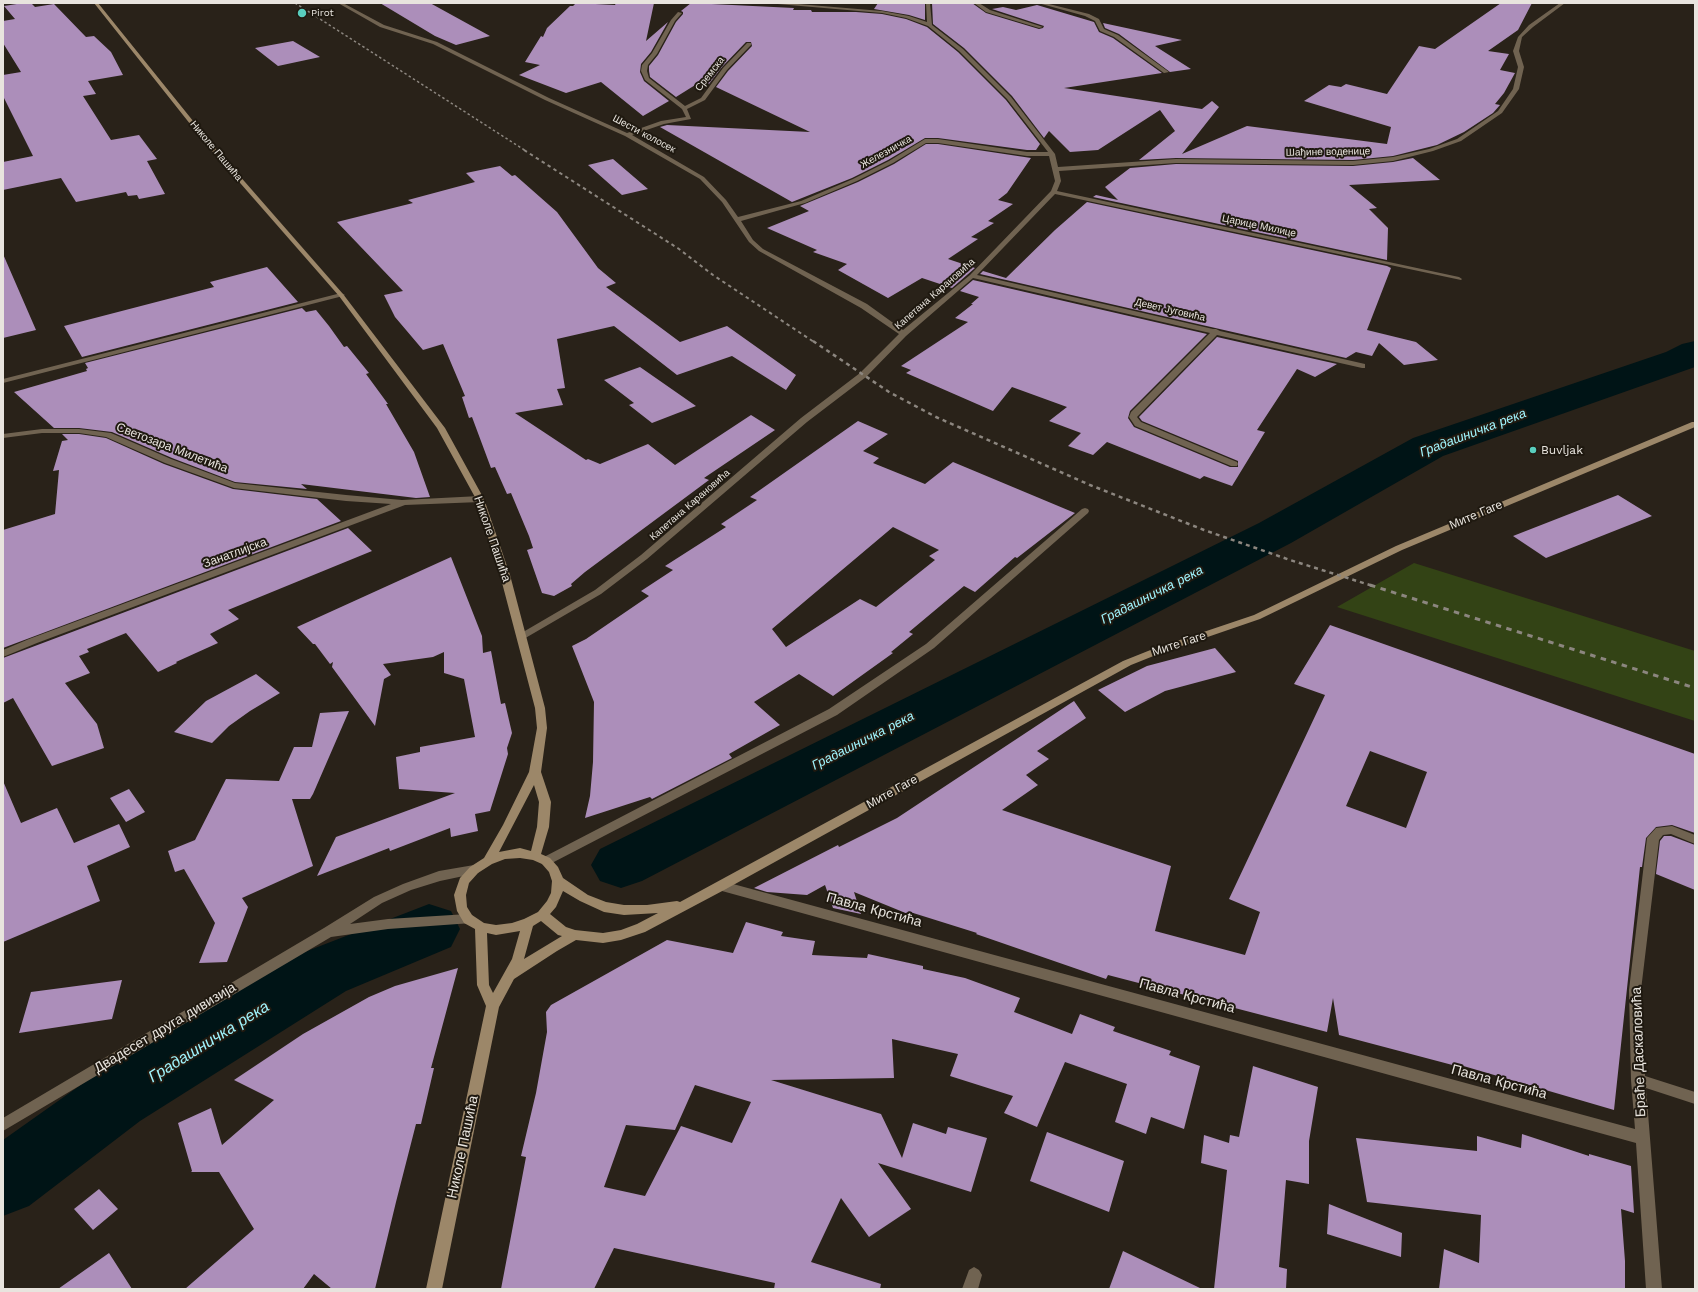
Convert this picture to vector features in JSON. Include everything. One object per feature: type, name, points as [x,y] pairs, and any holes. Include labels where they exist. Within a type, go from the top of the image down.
[{"type":"main road","name":"Николе Пашића","points":[[96,3],[208,143],[341,295],[441,428],[480,499],[506,576],[540,708],[542,728],[535,772],[508,826],[488,860]]},
{"type":"main road","name":"Мите Гаге","points":[[542,915],[562,931],[575,935],[603,938],[621,935],[641,928],[722,886],[1127,663],[1157,650],[1209,634],[1257,616],[1302,596],[1339,576],[1399,548],[1695,424]]},
{"type":"main road","name":"Николе Пашића","points":[[535,772],[545,802],[543,827],[535,856]]},
{"type":"main road","points":[[520,853],[535,856],[546,861],[554,870],[558,881],[557,893],[552,904],[542,915],[528,923],[512,928],[496,930],[481,927],[468,919],[461,908],[460,895],[464,881],[474,870],[488,860],[504,855],[520,853]]},
{"type":"main road","name":"Мите Гаге","points":[[558,881],[584,898],[604,907],[624,910],[647,910],[683,905]]},
{"type":"main road","name":"Николе Пашића","points":[[434,1289],[493,1006],[511,975],[523,943],[528,923]]},
{"type":"main road","points":[[481,927],[483,985],[493,1006]]},
{"type":"main road","points":[[511,975],[553,947],[575,935]]},
{"type":"street","name":"Шести колосек","points":[[340,3],[382,26],[435,43],[547,99],[627,135],[702,178],[724,201],[751,241],[761,250],[864,306],[903,334]]},
{"type":"street","points":[[768,3],[882,12],[907,17],[930,25],[961,50],[1009,98],[1052,154],[1057,169],[1058,181],[1054,192]]},
{"type":"street","points":[[928,3],[930,25]]},
{"type":"street","points":[[976,3],[988,11],[1041,27]]},
{"type":"street","points":[[1040,3],[1087,15],[1097,20],[1102,30],[1116,36],[1166,72]]},
{"type":"street","name":"Шађине воденице","points":[[1057,169],[1176,160],[1353,162],[1393,159],[1431,150],[1459,140],[1500,112],[1516,89],[1521,67],[1516,51],[1520,37],[1535,22],[1563,3]]},
{"type":"street","points":[[627,135],[663,122],[689,118],[684,108],[666,96],[647,79],[644,71],[645,66],[654,54],[673,20],[680,13]]},
{"type":"street","name":"Сремска","points":[[684,108],[703,99],[729,65],[750,44]]},
{"type":"street","name":"Железничка","points":[[736,220],[803,202],[855,180],[890,162],[925,141],[938,141],[1027,154],[1052,154]]},
{"type":"street","name":"Капетана Карановића","points":[[522,637],[598,592],[644,557],[804,420],[863,375],[903,334],[972,276],[1054,192]]},
{"type":"street","name":"Царице Милице","points":[[1054,192],[1459,279]]},
{"type":"street","name":"Девет Југовића","points":[[972,276],[1216,331],[1362,366]]},
{"type":"street","points":[[3,381],[341,295]]},
{"type":"street","points":[[1216,331],[1134,414],[1133,417],[1138,424],[1234,464]]},
{"type":"street","name":"Светозара Милетића","points":[[3,436],[42,430],[79,430],[101,434],[135,446],[168,461],[234,485],[346,498],[404,502]]},
{"type":"street","name":"Занатлијска","points":[[3,654],[33,641],[404,502],[480,499]]},
{"type":"street","points":[[546,861],[833,712],[930,646],[1085,511]]},
{"type":"street","name":"Браће Даскаловића","points":[[1654,1289],[1638,1080],[1635,990],[1653,838],[1660,830],[1672,830],[1695,840]]},
{"type":"street","name":"Двадесет друга дивизија","points":[[3,1125],[328,932],[378,900],[407,887],[439,876],[474,870]]},
{"type":"street","name":"Павла Крстића","points":[[722,886],[1643,1138]]},
{"type":"street","name":"Двадесет друга дивизија","points":[[328,932],[402,923],[468,919]]},
{"type":"street","points":[[1638,1080],[1695,1098]]},
{"type":"green space","points":[[1414,563],[1695,651],[1695,721],[1337,607]]},
{"type":"building","points":[[31,3],[35,7],[54,4],[86,37],[94,36],[111,52],[123,75],[88,81],[96,94],[83,96],[111,140],[139,135],[157,159],[147,161],[165,194],[139,199],[137,195],[128,196],[126,192],[76,202],[61,178],[3,190],[3,162],[33,156],[3,96],[3,75],[21,72],[3,43],[3,21],[15,19],[4,6]]},
{"type":"building","points":[[380,3],[430,3],[490,36],[456,45],[435,36]]},
{"type":"building","points":[[576,3],[615,5],[616,3],[654,3],[646,41],[668,22],[651,52],[641,64],[640,72],[644,81],[669,101],[643,116],[601,82],[566,93],[519,75],[540,65],[525,62],[541,36],[543,37],[547,28],[570,6],[573,6]]},
{"type":"building","points":[[691,3],[794,8],[793,10],[811,10],[812,12],[856,12],[882,14],[906,19],[927,27],[958,52],[1006,100],[1040,144],[1036,150],[1027,150],[938,138],[925,138],[888,160],[852,178],[792,202],[660,127],[667,125],[810,132],[716,87],[728,71],[752,46],[751,42],[746,42],[722,67],[709,84],[700,82],[676,97],[650,77],[649,66],[658,55],[676,22],[683,14],[681,11]]},
{"type":"building","points":[[878,3],[925,3],[925,20],[909,15],[874,9]]},
{"type":"building","points":[[932,3],[972,3],[986,13],[1039,29],[1043,28],[1044,26],[992,9],[1003,7],[1016,10],[1037,5],[1094,22],[1099,32],[1113,38],[1162,73],[1064,88],[1202,109],[1212,101],[1219,107],[1182,154],[1247,126],[1387,144],[1391,127],[1304,101],[1329,85],[1341,87],[1346,84],[1387,94],[1419,46],[1435,49],[1501,3],[1532,3],[1518,30],[1488,51],[1509,54],[1500,70],[1515,73],[1504,93],[1495,104],[1500,105],[1493,113],[1464,132],[1437,145],[1393,156],[1353,160],[1176,158],[1139,160],[1175,131],[1160,110],[1098,150],[1070,152],[1049,131],[1044,138],[1012,96],[964,48],[933,24]]},
{"type":"building","points":[[1103,23],[1182,40],[1155,46],[1191,69],[1170,72],[1119,34],[1105,28]]},
{"type":"building","points":[[293,41],[320,57],[278,66],[255,48]]},
{"type":"building","points":[[926,144],[938,144],[1031,158],[1007,193],[998,200],[1013,204],[988,221],[994,223],[971,237],[978,239],[948,259],[975,268],[952,288],[922,278],[888,298],[838,270],[847,264],[813,252],[817,250],[767,228],[809,211],[800,206],[858,182],[894,164]]},
{"type":"building","points":[[1413,158],[1440,180],[1349,185],[1377,208],[1369,209],[1388,228],[1387,260],[1093,197],[1096,195],[1118,200],[1105,187],[1130,168],[1176,164],[1353,166],[1393,162]]},
{"type":"building","points":[[613,159],[648,189],[622,195],[588,165]]},
{"type":"building","points":[[500,166],[512,176],[515,175],[557,212],[598,268],[616,283],[606,287],[680,342],[727,326],[796,375],[786,390],[732,356],[677,375],[614,326],[557,339],[565,388],[557,389],[563,405],[515,413],[586,460],[588,459],[600,464],[648,444],[675,465],[751,415],[775,430],[704,478],[709,480],[585,572],[571,584],[572,586],[554,596],[542,593],[527,550],[533,548],[529,536],[511,493],[507,494],[495,467],[491,468],[472,417],[469,418],[462,397],[465,396],[443,344],[423,350],[395,317],[384,295],[403,291],[337,222],[413,203],[408,200],[475,182],[466,173]]},
{"type":"building","points":[[1087,202],[1387,266],[1391,268],[1367,330],[1416,342],[1438,360],[1404,365],[1379,343],[1372,356],[1356,352],[1346,358],[980,274],[983,271],[1006,278],[1055,230]]},
{"type":"building","points":[[3,254],[36,330],[3,338]]},
{"type":"building","points":[[267,267],[298,302],[82,357],[64,326],[214,287],[210,282]]},
{"type":"building","points":[[973,280],[1207,334],[1130,411],[1128,418],[1134,427],[1230,467],[1238,467],[1238,461],[1142,421],[1139,417],[1217,337],[1337,364],[1315,377],[1297,369],[1257,430],[1265,432],[1232,486],[1204,476],[1200,479],[1107,442],[1093,455],[1068,446],[1081,433],[1049,421],[1067,407],[1012,387],[993,411],[906,373],[911,370],[901,366],[968,322],[955,318],[973,304],[971,304],[979,297],[960,291]]},
{"type":"building","points":[[302,308],[306,312],[316,310],[344,347],[347,346],[369,373],[366,374],[388,404],[386,404],[414,452],[430,497],[416,498],[301,484],[307,489],[235,482],[172,458],[112,432],[79,428],[54,428],[14,392],[87,371],[86,369],[88,368],[85,363]]},
{"type":"building","points":[[640,367],[696,406],[652,423],[629,405],[634,403],[604,380]]},
{"type":"building","points":[[858,421],[888,434],[863,451],[879,458],[873,463],[925,484],[953,462],[1075,513],[1017,558],[1015,557],[975,592],[964,586],[909,632],[913,634],[891,652],[893,653],[833,696],[799,674],[754,702],[780,725],[729,754],[732,758],[652,799],[650,797],[585,818],[590,796],[593,762],[594,702],[572,646],[586,639],[649,596],[641,591],[673,570],[665,566],[726,527],[721,524],[757,500],[750,497]],"holes":[[[893,527],[939,550],[929,556],[935,560],[876,607],[860,599],[786,647],[772,629]]]},
{"type":"building","points":[[62,434],[79,434],[106,438],[164,464],[233,489],[317,499],[341,521],[3,648],[3,530],[55,514],[59,470],[53,471],[62,441],[68,440]]},
{"type":"building","points":[[1618,495],[1652,516],[1546,558],[1513,536]]},
{"type":"building","points":[[348,528],[372,551],[228,610],[239,619],[210,634],[218,643],[176,662],[177,663],[158,672],[126,633],[87,649],[89,652],[79,656],[90,673],[65,683],[97,724],[104,748],[52,766],[13,698],[3,703],[3,658]]},
{"type":"building","points":[[451,557],[482,636],[483,653],[491,651],[501,704],[505,703],[512,733],[507,748],[508,754],[490,811],[475,814],[478,831],[451,837],[450,828],[390,851],[389,848],[317,876],[336,837],[455,793],[399,789],[396,757],[420,752],[420,747],[475,737],[464,679],[444,673],[444,652],[433,657],[383,664],[391,675],[384,679],[375,726],[332,667],[333,662],[330,664],[315,644],[313,644],[297,627]]},
{"type":"building","points":[[1330,625],[1695,754],[1695,833],[1672,825],[1656,827],[1646,838],[1642,867],[1640,867],[1614,1110],[1460,1065],[1460,1067],[1339,1035],[1333,998],[1327,1032],[1108,975],[1106,979],[976,934],[977,933],[910,912],[908,914],[854,892],[861,914],[833,908],[825,885],[807,895],[767,892],[754,888],[838,845],[839,847],[897,818],[1074,701],[1086,718],[1037,751],[1049,759],[1026,775],[1038,785],[1002,810],[1171,866],[1155,931],[1245,955],[1260,912],[1229,899],[1325,695],[1294,684]],"holes":[[[1370,751],[1427,772],[1406,828],[1346,806]]]},
{"type":"building","points":[[1215,648],[1236,672],[1165,691],[1125,712],[1098,690],[1147,666]]},
{"type":"building","points":[[256,674],[280,693],[229,726],[212,743],[174,732],[206,701]]},
{"type":"building","points":[[349,711],[310,799],[292,799],[313,866],[242,898],[248,907],[227,962],[199,963],[215,923],[184,869],[175,872],[168,851],[195,840],[226,779],[279,781],[294,747],[312,747],[320,713]]},
{"type":"building","points":[[3,781],[21,823],[57,808],[74,843],[119,824],[130,847],[87,866],[100,901],[3,942]]},
{"type":"building","points":[[129,789],[145,812],[126,822],[110,798]]},
{"type":"building","points":[[1664,836],[1671,836],[1695,845],[1695,890],[1656,874],[1660,841]]},
{"type":"building","points":[[746,922],[783,932],[781,936],[815,941],[812,955],[867,958],[868,954],[923,966],[923,969],[965,978],[1020,998],[1014,1012],[1072,1034],[1080,1014],[1115,1027],[1113,1031],[1171,1051],[1169,1055],[1200,1066],[1184,1129],[1151,1117],[1146,1134],[1115,1122],[1127,1084],[1065,1062],[1037,1127],[1004,1113],[1013,1096],[950,1076],[958,1054],[892,1039],[894,1078],[771,1080],[881,1114],[902,1158],[913,1123],[946,1134],[948,1127],[987,1138],[971,1192],[878,1163],[911,1209],[869,1237],[841,1198],[811,1262],[881,1284],[880,1289],[774,1289],[775,1283],[614,1248],[594,1289],[501,1289],[526,1157],[521,1156],[536,1093],[547,1032],[546,1012],[551,1005],[667,940],[733,953]],"holes":[[[695,1085],[751,1102],[732,1143],[681,1126],[645,1196],[604,1187],[626,1125],[675,1130]]]},
{"type":"building","points":[[458,968],[431,1068],[434,1068],[421,1124],[416,1124],[375,1289],[332,1289],[314,1274],[303,1289],[185,1289],[254,1229],[219,1172],[191,1172],[192,1171],[178,1123],[211,1108],[222,1145],[274,1100],[234,1080],[303,1034],[369,997],[395,986]]},
{"type":"building","points":[[122,980],[112,1019],[19,1033],[31,992]]},
{"type":"building","points":[[1253,1066],[1318,1087],[1309,1141],[1309,1184],[1286,1180],[1279,1267],[1287,1269],[1286,1289],[1214,1289],[1227,1170],[1201,1163],[1204,1135],[1229,1143],[1230,1135],[1239,1137]]},
{"type":"building","points":[[1047,1132],[1124,1161],[1109,1212],[1030,1181]]},
{"type":"building","points":[[1522,1134],[1589,1156],[1589,1154],[1631,1166],[1634,1213],[1621,1209],[1625,1261],[1625,1289],[1439,1289],[1444,1249],[1479,1263],[1481,1215],[1367,1202],[1356,1138],[1477,1151],[1477,1136],[1521,1148]]},
{"type":"building","points":[[99,1189],[118,1209],[93,1230],[74,1209]]},
{"type":"building","points":[[1329,1204],[1402,1233],[1401,1257],[1327,1234]]},
{"type":"building","points":[[1123,1251],[1202,1289],[1109,1289]]},
{"type":"building","points":[[109,1253],[132,1289],[58,1289]]},
{"type":"waterway","name":"Градашничка река","points":[[621,865],[1275,533],[1428,447],[1679,360],[1695,352]]},
{"type":"waterway","name":"Градашничка река","points":[[3,1182],[116,1099],[324,972],[429,929]]},
{"type":"railway","points":[[295,3],[526,151]]},
{"type":"railway","points":[[524,150],[679,249],[713,275],[814,342]]},
{"type":"railway","points":[[813,341],[889,392],[936,417],[1090,485],[1204,530],[1290,560],[1373,586]]},
{"type":"railway","points":[[1370,585],[1695,688]]},
{"type":"place","name":"Pirot","points":[[302,13]]},
{"type":"place","name":"Buvljak","points":[[1533,450]]}]
